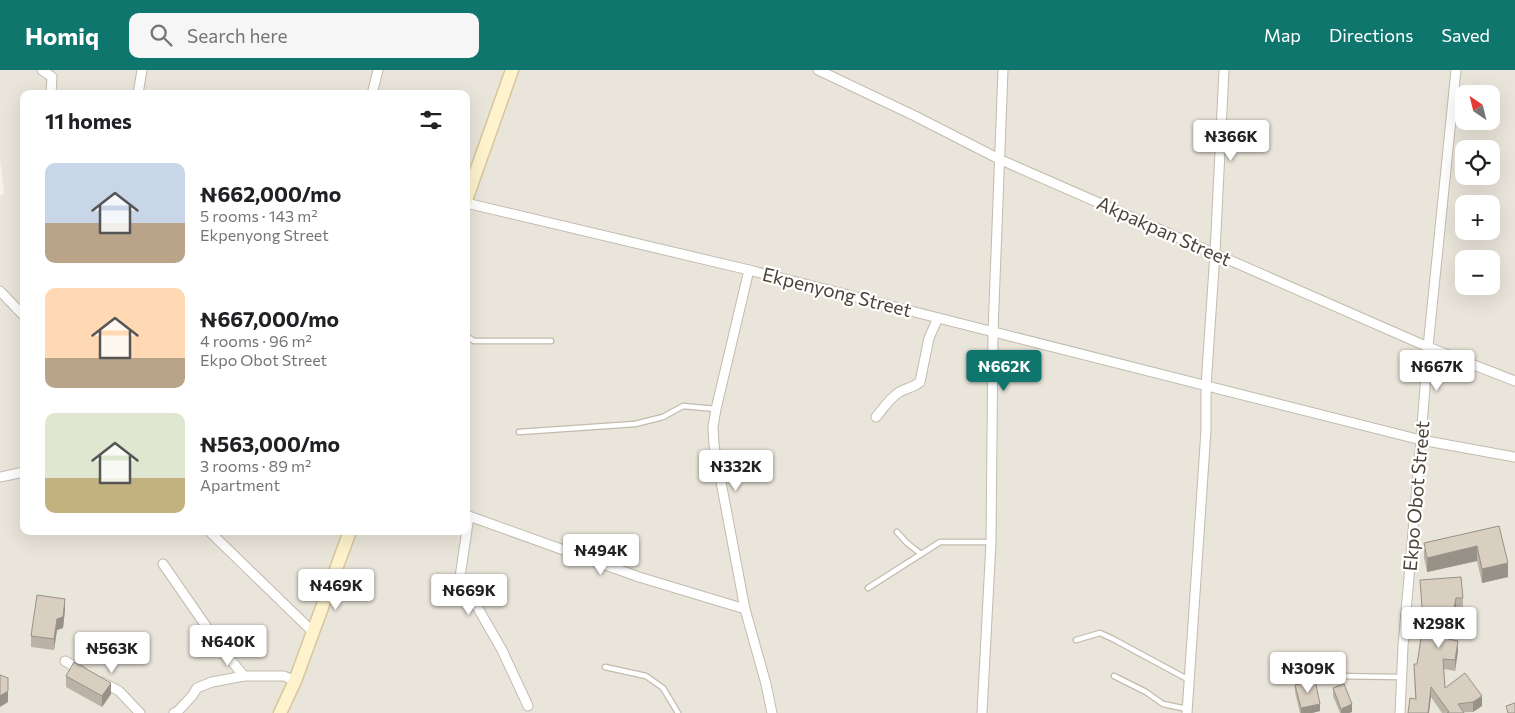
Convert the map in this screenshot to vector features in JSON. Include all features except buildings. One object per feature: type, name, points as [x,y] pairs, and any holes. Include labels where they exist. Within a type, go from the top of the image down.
[{"type":"main road","points":[[470,190],[512,70]]},
{"type":"main road","points":[[280,713],[296,682],[349,535]]},
{"type":"main road","points":[[291,713],[296,682]]},
{"type":"street","points":[[42,70],[53,73],[51,90]]},
{"type":"street","points":[[139,90],[142,70]]},
{"type":"street","points":[[373,90],[378,70]]},
{"type":"street","name":"Akpakpan Street","points":[[818,70],[916,116],[1001,160],[1428,347],[1515,381]]},
{"type":"street","points":[[982,713],[992,542],[993,332],[1003,70]]},
{"type":"street","points":[[1187,711],[1206,430],[1206,386],[1224,70]]},
{"type":"street","name":"Ekpo Obot Street","points":[[1400,713],[1403,646],[1422,440],[1428,347],[1456,70]]},
{"type":"street","name":"Ekpenyong Street","points":[[470,202],[749,270],[1422,440],[1515,457]]},
{"type":"street","points":[[749,270],[713,427],[714,445],[745,609],[772,713]]},
{"type":"street","points":[[0,291],[20,312]]},
{"type":"street","points":[[876,417],[900,392],[914,387],[920,382],[929,338],[938,318]]},
{"type":"street","points":[[0,477],[20,473]]},
{"type":"street","points":[[470,517],[639,578],[745,609]]},
{"type":"street","points":[[213,535],[314,633]]},
{"type":"street","points":[[466,535],[460,577],[502,650],[528,706]]},
{"type":"street","points":[[163,564],[224,652],[244,676]]},
{"type":"street","points":[[64,661],[118,691],[140,713]]},
{"type":"street","points":[[174,713],[192,696],[197,688],[212,682],[244,676],[284,676],[296,682]]},
{"type":"lane","points":[[470,338],[474,341],[551,341]]},
{"type":"lane","points":[[518,432],[635,424],[663,417],[683,406],[716,409]]},
{"type":"lane","points":[[897,532],[907,543],[922,554]]},
{"type":"lane","points":[[868,588],[940,542],[992,542]]},
{"type":"lane","points":[[1076,640],[1100,633],[1189,680]]},
{"type":"lane","points":[[605,667],[646,676],[663,688],[678,713]]},
{"type":"lane","points":[[1114,676],[1146,692],[1163,704],[1187,711]]},
{"type":"lane","points":[[1332,676],[1402,677]]},
{"type":"shaded area","points":[[0,70],[1515,70],[1515,713],[0,713],[0,196],[4,193],[0,158]]}]
